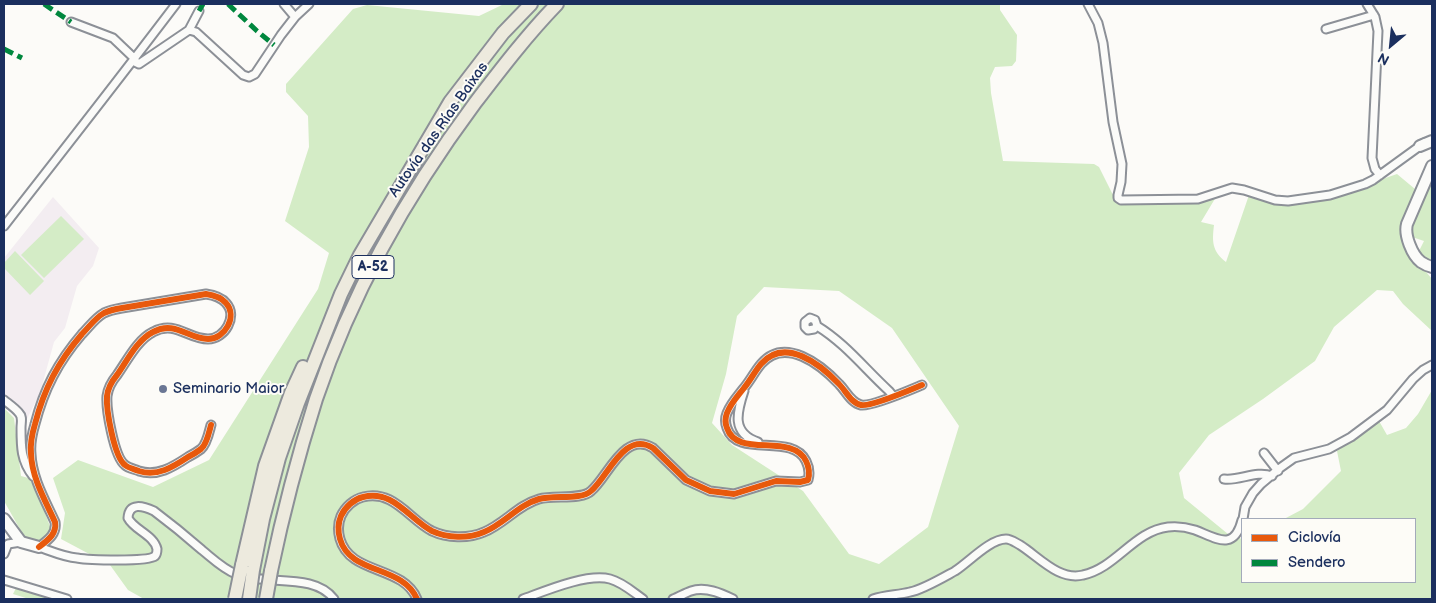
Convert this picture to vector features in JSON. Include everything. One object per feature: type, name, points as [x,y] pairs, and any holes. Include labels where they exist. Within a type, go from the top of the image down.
[{"type":"highway","name":"Autovía das Rías Baixas","points":[[249,599],[247,567],[298,403],[338,302],[360,256],[450,102],[503,34],[531,4]]},
{"type":"highway","name":"Autovía das Rías Baixas","points":[[266,599],[284,512],[317,399],[337,345],[360,292],[400,214],[448,140],[502,67],[557,4]]},
{"type":"highway","points":[[235,599],[247,567]]},
{"type":"street","points":[[4,226],[176,4]]},
{"type":"street","points":[[284,4],[295,17]]},
{"type":"street","points":[[189,30],[196,32],[243,75],[249,77],[256,74],[281,35],[308,4]]},
{"type":"street","points":[[1088,4],[1098,22],[1103,44],[1113,122],[1121,158],[1122,174],[1118,194],[1118,198],[1121,200],[1198,199],[1232,188],[1275,200],[1299,200],[1330,194],[1365,184],[1432,137]]},
{"type":"street","points":[[1367,4],[1374,16],[1378,31],[1372,158],[1374,169],[1380,175]]},
{"type":"street","points":[[70,22],[113,38],[139,64],[189,30],[200,11]]},
{"type":"street","points":[[1326,28],[1374,16]]},
{"type":"street","points":[[1420,146],[1432,141]]},
{"type":"street","points":[[1432,166],[1405,231],[1417,258],[1432,268]]},
{"type":"street","points":[[39,547],[52,537],[56,528],[35,478],[31,456],[31,442],[38,411],[53,375],[70,348],[99,317],[111,310],[206,294],[215,296],[227,304],[231,315],[230,322],[227,329],[215,338],[208,339],[178,329],[168,328],[153,332],[141,342],[109,387],[107,395],[108,411],[120,460],[124,465],[145,473],[162,472],[202,448],[211,424]]},
{"type":"street","points":[[816,326],[831,334],[893,396]]},
{"type":"street","points":[[770,445],[750,444],[733,438],[726,426],[726,415],[733,400],[765,360],[777,353],[788,352],[797,354],[822,369],[856,403],[864,406],[922,385]]},
{"type":"street","points":[[1242,518],[1245,507],[1250,498],[1275,473],[1294,458],[1329,449],[1358,432],[1387,410],[1413,379],[1432,365]]},
{"type":"street","points":[[880,383],[882,390],[880,401]]},
{"type":"street","points":[[417,599],[407,584],[359,562],[350,556],[344,548],[338,533],[339,520],[345,510],[356,500],[367,496],[385,498],[398,505],[417,522],[432,531],[457,536],[476,535],[487,531],[539,499],[587,494],[595,487],[624,450],[631,446],[641,445],[653,448],[686,480],[710,491],[734,494],[776,482],[808,480],[809,468],[801,454],[789,448],[757,442],[749,438],[738,426],[737,414],[745,387]]},
{"type":"street","points":[[4,400],[22,418],[24,462],[35,478]]},
{"type":"street","points":[[728,430],[733,431],[738,426]]},
{"type":"street","points":[[1264,453],[1275,473]]},
{"type":"street","points":[[1224,480],[1275,473]]},
{"type":"street","points":[[4,554],[8,544],[21,542],[77,558],[124,560],[150,558],[157,553],[157,547],[154,542],[131,524],[128,518],[130,510],[142,506],[154,511],[218,564],[240,576],[309,584],[326,590],[334,599]]},
{"type":"street","points":[[4,519],[21,542]]},
{"type":"street","points":[[873,599],[917,590],[954,571],[994,543],[1004,539],[1014,542],[1054,570],[1076,576],[1087,574],[1106,564],[1135,542],[1155,530],[1166,527],[1181,527],[1218,540],[1227,540],[1235,536],[1241,524]]},
{"type":"street","points":[[524,599],[553,588],[594,578],[603,578],[615,581],[643,599]]},
{"type":"street","points":[[4,580],[67,599]]},
{"type":"street","points":[[673,599],[692,590],[701,589],[733,599]]},
{"type":"shaded area","points":[[53,197],[99,248],[93,266],[77,286],[65,328],[54,342],[40,393],[27,419],[17,419],[12,411],[4,405],[4,258]]},
{"type":"green space","points":[[504,4],[1000,4],[1000,10],[1017,35],[1016,61],[1012,66],[995,67],[990,78],[1003,161],[1094,164],[1099,167],[1114,197],[1121,204],[1189,201],[1216,197],[1201,222],[1214,225],[1214,246],[1221,258],[1226,262],[1249,195],[1289,204],[1374,182],[1397,174],[1415,189],[1400,231],[1402,243],[1432,279],[1432,331],[1403,304],[1393,291],[1377,290],[1334,327],[1315,361],[1209,435],[1179,473],[1184,498],[1228,534],[1241,539],[1241,583],[1416,583],[1416,518],[1286,518],[1303,509],[1341,471],[1337,451],[1379,421],[1387,435],[1406,428],[1418,414],[1432,390],[1432,599],[144,599],[128,590],[110,565],[61,539],[65,513],[53,478],[78,460],[153,487],[209,460],[318,289],[329,253],[285,221],[309,147],[308,116],[286,92],[286,84],[353,9],[367,5],[479,16]],"holes":[[[764,287],[839,291],[892,328],[959,426],[928,527],[879,564],[849,554],[803,491],[732,445],[712,423],[726,374],[737,316]]]},
{"type":"green space","points":[[1432,176],[1432,264],[1418,253],[1424,241],[1412,237],[1410,228]]},
{"type":"green space","points":[[61,216],[84,239],[44,278],[21,255]]},
{"type":"green space","points":[[15,251],[44,281],[30,295],[4,268],[4,263]]},
{"type":"green space","points":[[4,408],[14,418],[21,476],[32,479],[51,529],[42,541],[26,540],[4,501]]},
{"type":"green space","points":[[17,586],[56,599],[29,599],[13,594]]},
{"type":"marked path","points":[[44,4],[71,22]]},
{"type":"marked path","points":[[199,11],[203,4]]},
{"type":"marked path","points":[[228,4],[274,45]]},
{"type":"marked path","points":[[4,49],[22,58]]},
{"type":"cycle path","points":[[39,547],[46,542],[55,530],[55,522],[34,472],[31,450],[34,428],[47,388],[53,376],[82,334],[101,315],[115,309],[206,294],[224,301],[231,314],[228,326],[220,335],[208,339],[168,328],[153,332],[142,340],[133,351],[112,382],[107,396],[109,421],[117,453],[129,468],[146,473],[165,470],[201,449],[205,444],[211,425]]},
{"type":"cycle path","points":[[417,599],[410,588],[400,580],[365,565],[354,559],[346,551],[340,539],[339,525],[343,513],[353,502],[363,497],[383,497],[400,506],[432,531],[451,536],[471,536],[491,529],[524,506],[539,499],[587,494],[625,450],[633,445],[643,444],[653,448],[686,480],[710,491],[734,494],[776,481],[800,482],[808,480],[809,472],[806,461],[799,453],[789,448],[742,442],[733,437],[726,424],[726,415],[732,403],[761,364],[771,356],[781,353],[802,356],[823,369],[854,402],[861,405],[882,401],[922,385]]},
{"type":"place","name":"Seminario Maior","points":[[163,389]]}]
